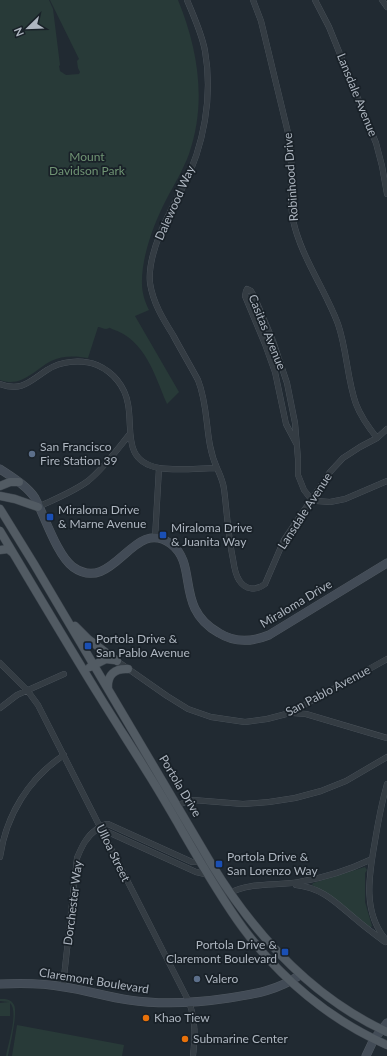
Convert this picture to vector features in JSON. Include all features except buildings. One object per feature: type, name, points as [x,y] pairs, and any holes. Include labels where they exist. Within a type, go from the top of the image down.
[{"type":"main road","points":[[0,486],[10,482],[19,482]]},
{"type":"main road","points":[[0,496],[38,506]]},
{"type":"main road","name":"Portola Drive","points":[[0,509],[230,893],[261,935],[300,975],[338,1004],[384,1031]]},
{"type":"main road","name":"Portola Drive","points":[[0,531],[201,862],[244,930],[262,952],[290,981],[331,1013],[374,1039],[387,1045]]},
{"type":"main road","points":[[0,550],[8,549],[14,554]]},
{"type":"main road","points":[[63,612],[79,630],[117,661]]},
{"type":"main road","points":[[84,670],[106,659],[117,661]]},
{"type":"main road","points":[[108,689],[108,680],[112,673],[119,669],[128,669]]},
{"type":"street","name":"Dalewood Way","points":[[187,0],[199,32],[206,61],[208,82],[206,113],[196,158],[159,237],[153,257],[150,281],[157,307],[198,380],[203,392],[210,449],[217,468]]},
{"type":"street","name":"Robinhood Drive","points":[[253,0],[261,21],[290,141],[292,160],[291,207],[296,231],[305,255],[338,323],[345,348],[356,404],[360,414],[377,438]]},
{"type":"street","name":"Lansdale Avenue","points":[[316,0],[329,27],[376,143],[387,194]]},
{"type":"street","points":[[382,0],[387,7]]},
{"type":"street","name":"Casitas Avenue","points":[[296,443],[286,424],[278,385],[272,365],[245,296],[247,290],[252,291],[283,369],[295,423],[298,476],[304,490],[311,499]]},
{"type":"street","points":[[0,384],[14,387],[21,386],[34,380],[46,370],[56,365],[66,363],[85,362],[96,365],[113,376],[125,392],[129,414],[129,435],[133,450],[145,463],[159,468],[217,468]]},
{"type":"street","name":"Lansdale Avenue","points":[[217,468],[224,487],[230,544],[236,574],[243,585],[255,589],[265,584],[284,540],[330,472],[344,458],[377,438],[387,429]]},
{"type":"street","points":[[38,506],[67,493],[87,481],[104,466],[129,435]]},
{"type":"street","points":[[0,469],[19,482],[34,497],[65,559],[71,565],[85,573],[92,573],[106,570],[133,546],[140,542],[147,539],[156,538],[159,468]]},
{"type":"street","points":[[311,499],[323,502],[338,501],[387,481]]},
{"type":"street","name":"Miraloma Drive","points":[[156,538],[163,539],[170,543],[177,549],[181,556],[184,563],[191,599],[199,617],[223,636],[241,640],[260,638],[273,633],[387,563]]},
{"type":"street","name":"San Pablo Avenue","points":[[117,661],[188,709],[211,717],[244,722],[267,719],[290,713],[387,659]]},
{"type":"street","name":"Ulloa Street","points":[[0,663],[27,690],[38,705],[99,828],[189,1002],[195,1026],[193,1056]]},
{"type":"street","points":[[0,708],[17,695],[64,674]]},
{"type":"street","points":[[290,713],[306,714],[387,738]]},
{"type":"street","points":[[0,857],[8,824],[22,798],[39,776],[64,755]]},
{"type":"street","points":[[177,805],[193,800],[243,804],[269,802],[309,795],[340,784],[387,757]]},
{"type":"street","points":[[387,784],[381,807],[369,887],[371,910],[379,931],[387,942]]},
{"type":"street","points":[[201,862],[192,862],[109,825],[104,824],[99,828],[196,872],[209,875]]},
{"type":"street","name":"Dorchester Way","points":[[63,986],[78,858],[85,840],[99,828]]},
{"type":"street","points":[[230,893],[240,888],[300,882],[326,876],[372,860]]},
{"type":"street","points":[[284,884],[303,886],[322,892],[387,942]]},
{"type":"street","name":"Claremont Boulevard","points":[[0,984],[63,986],[129,1000],[155,1003],[189,1002],[214,1000],[257,993],[273,989],[300,975]]},
{"type":"street","points":[[366,1056],[374,1039],[384,1031],[387,1023]]},
{"type":"green space","name":"Mount Davidson Park","points":[[0,0],[49,0],[53,9],[60,71],[66,75],[79,74],[80,72],[77,61],[79,59],[50,0],[178,0],[191,37],[195,57],[199,95],[198,115],[195,134],[189,154],[157,219],[146,252],[142,274],[142,287],[149,310],[135,316],[179,392],[167,404],[153,371],[141,350],[133,341],[123,334],[109,328],[106,329],[98,327],[88,358],[74,356],[60,358],[51,361],[21,380],[8,382],[0,380]]},
{"type":"green space","points":[[365,867],[367,870],[365,873],[365,902],[372,926],[370,928],[312,885],[313,883]]},
{"type":"green space","points":[[0,999],[10,1000],[15,1009],[8,1056],[6,1056],[12,1028],[13,1013],[10,1003],[10,1016],[0,1016],[0,1003],[9,1002],[0,1001]]},
{"type":"green space","points":[[17,1025],[124,1045],[122,1056],[12,1056]]},
{"type":"place","name":"San Francisco Fire Station 39","points":[[32,454]]},
{"type":"place","name":"Miraloma Drive & Marne Avenue","points":[[50,517]]},
{"type":"place","name":"Miraloma Drive & Juanita Way","points":[[163,535]]},
{"type":"place","name":"Portola Drive & San Pablo Avenue","points":[[88,646]]},
{"type":"place","name":"Portola Drive & San Lorenzo Way","points":[[219,864]]},
{"type":"place","name":"Portola Drive & Claremont Boulevard","points":[[285,952]]},
{"type":"place","name":"Valero","points":[[197,979]]},
{"type":"place","name":"Khao Tiew","points":[[146,1018]]},
{"type":"place","name":"Submarine Center","points":[[185,1039]]}]
